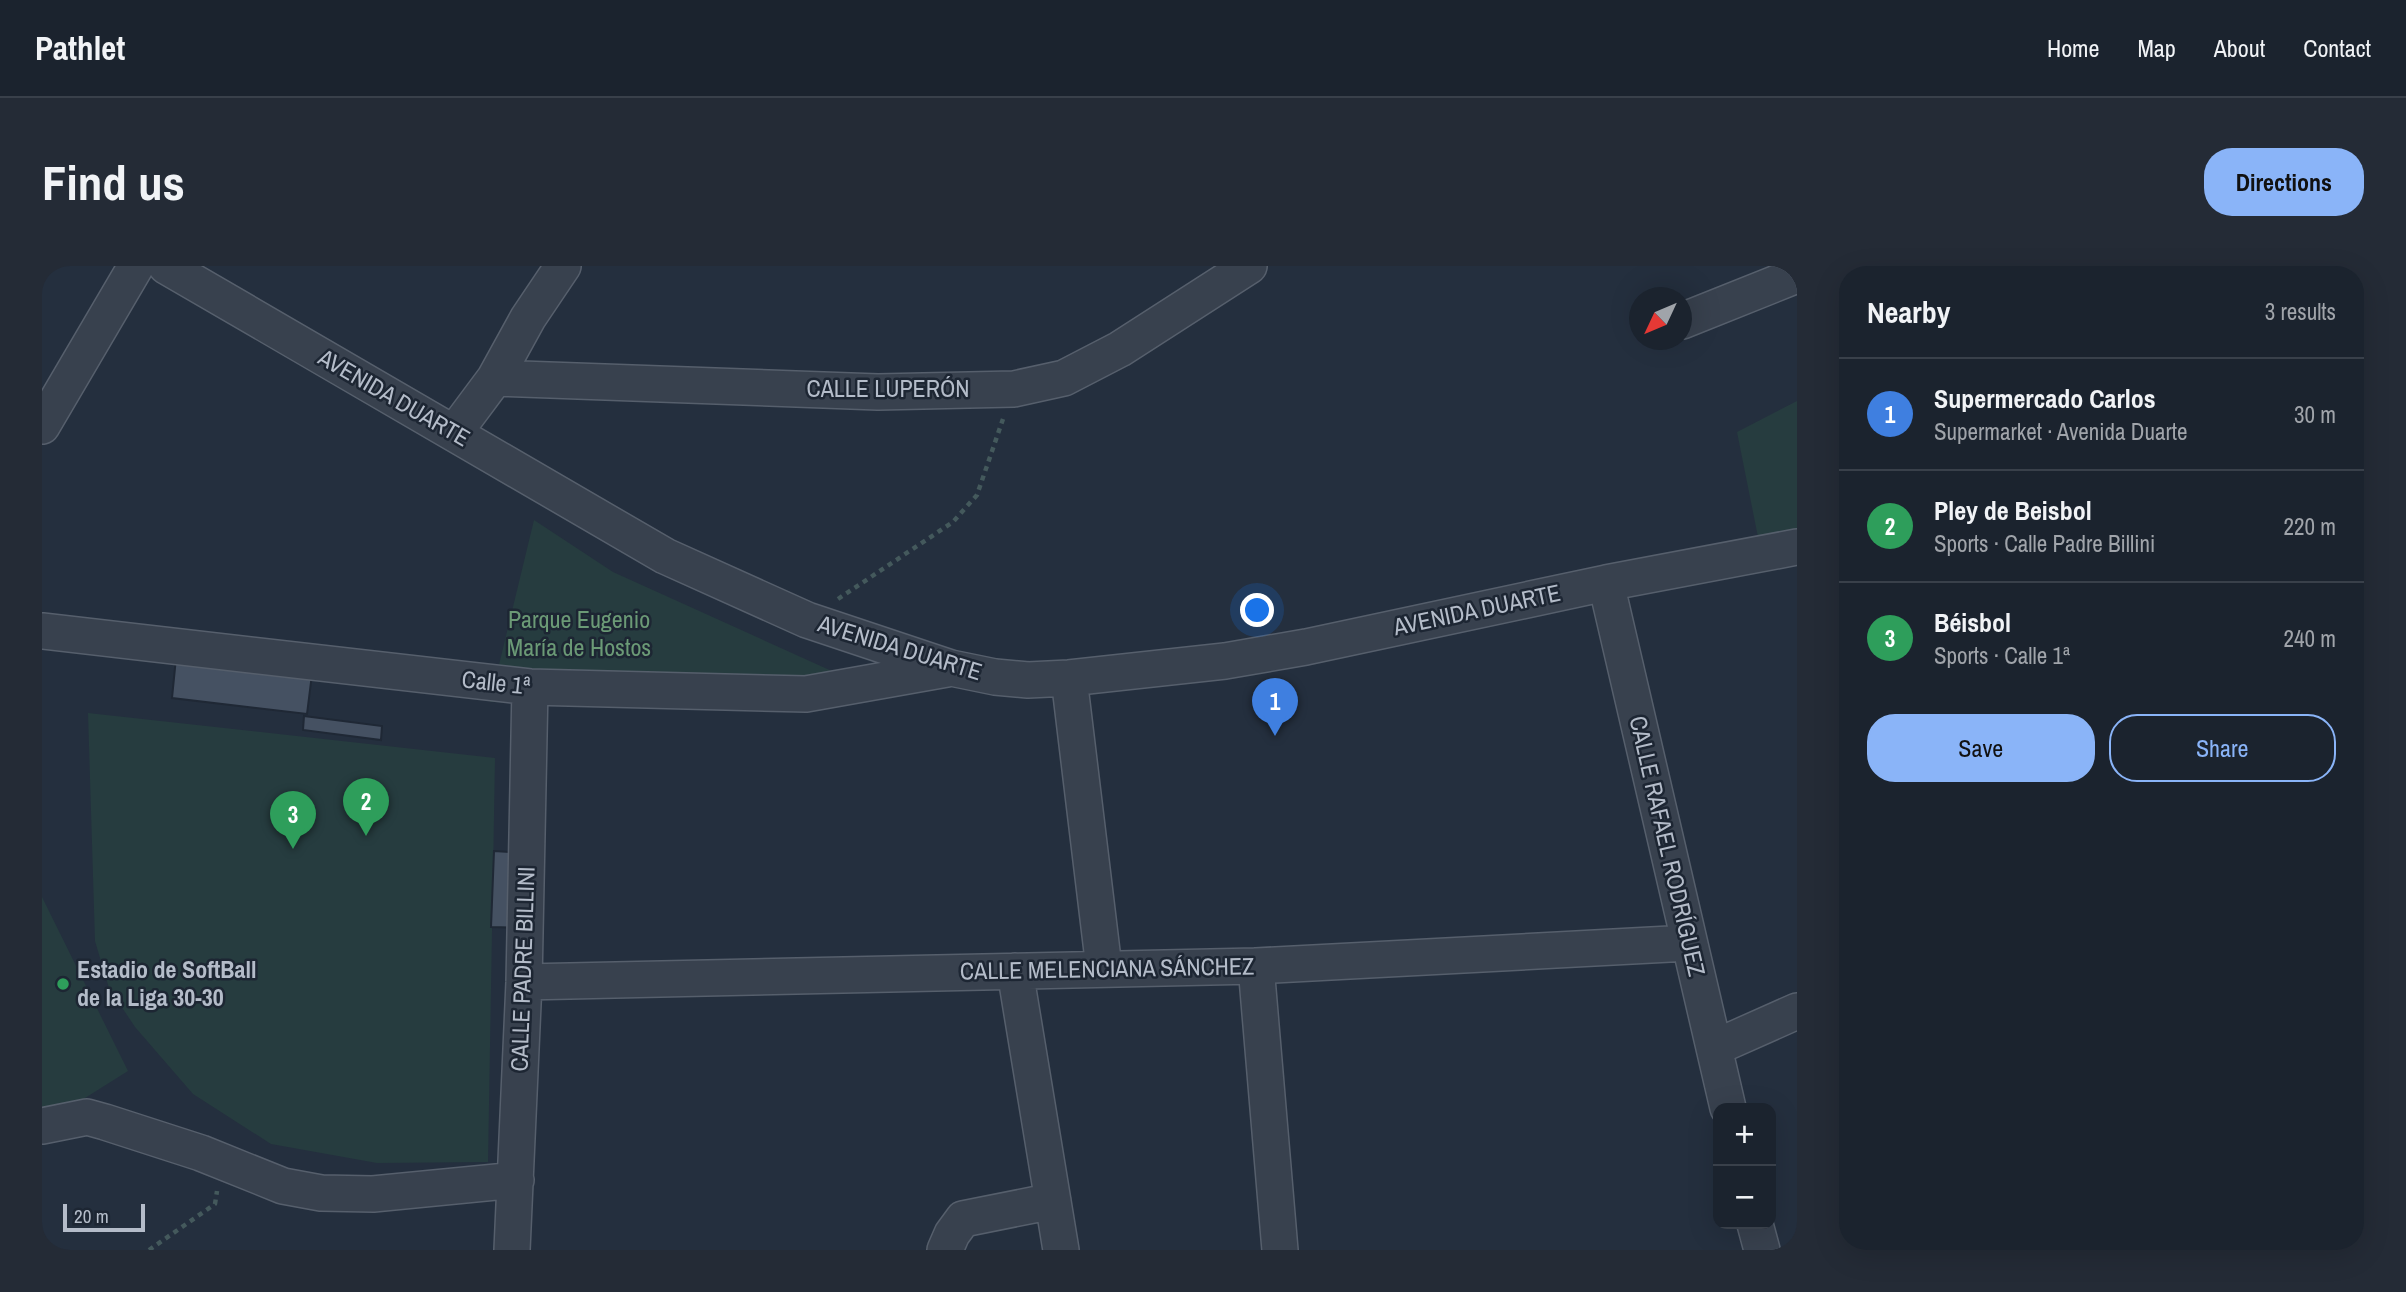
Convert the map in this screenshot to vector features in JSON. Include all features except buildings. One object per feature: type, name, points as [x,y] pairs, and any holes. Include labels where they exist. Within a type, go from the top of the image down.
[{"type":"street","points":[[42,426],[136,266]]},
{"type":"street","name":"AVENIDA DUARTE","points":[[166,266],[665,556],[807,620],[951,668],[995,677],[1028,680],[1069,678],[1225,661],[1306,648],[1606,583],[1797,547]]},
{"type":"street","points":[[454,433],[495,378],[528,318],[563,266]]},
{"type":"street","name":"CALLE LUPERÓN","points":[[495,378],[878,392],[1014,389],[1064,378],[1109,355],[1250,266]]},
{"type":"street","points":[[1692,317],[1797,275]]},
{"type":"street","name":"CALLE RAFAEL RODRÍGUEZ","points":[[1606,583],[1727,1103]]},
{"type":"street","name":"Calle 1ª","points":[[42,631],[530,687],[806,694],[951,668]]},
{"type":"street","points":[[1069,678],[1104,968]]},
{"type":"street","name":"CALLE PADRE BILLINI","points":[[512,1250],[524,982],[530,687]]},
{"type":"street","name":"CALLE MELENCIANA SÁNCHEZ","points":[[524,982],[1256,966],[1689,943]]},
{"type":"street","points":[[1256,966],[1280,1250]]},
{"type":"street","points":[[1015,971],[1061,1250]]},
{"type":"street","points":[[1714,1048],[1797,1010]]},
{"type":"street","points":[[42,1126],[87,1117],[201,1153],[283,1186],[321,1193],[373,1195],[516,1180]]},
{"type":"street","points":[[945,1250],[963,1219],[1053,1200]]},
{"type":"street","points":[[1756,1229],[1762,1250]]},
{"type":"path","points":[[807,620],[953,522],[977,495],[1014,389]]},
{"type":"path","points":[[149,1250],[215,1204],[218,1183],[201,1153]]},
{"type":"green space","points":[[1797,401],[1797,533],[1759,542],[1737,432]]},
{"type":"green space","name":"Parque Eugenio María de Hostos","points":[[534,520],[613,572],[876,691],[788,708],[490,702]]},
{"type":"green space","points":[[88,713],[495,758],[488,1162],[377,1163],[271,1144],[193,1094],[135,1027],[109,988],[95,941]]},
{"type":"green space","name":"Estadio de SoftBall de la Liga 30-30","points":[[42,897],[128,1071],[50,1120],[42,1122]]},
{"type":"place","name":"Supermercado Carlos","points":[[1275,736]]},
{"type":"place","name":"Pley de Beisbol","points":[[366,836]]},
{"type":"place","name":"Béisbol","points":[[293,849]]},
{"type":"place","name":"Estadio de SoftBall de la Liga 30-30","points":[[63,984]]}]
